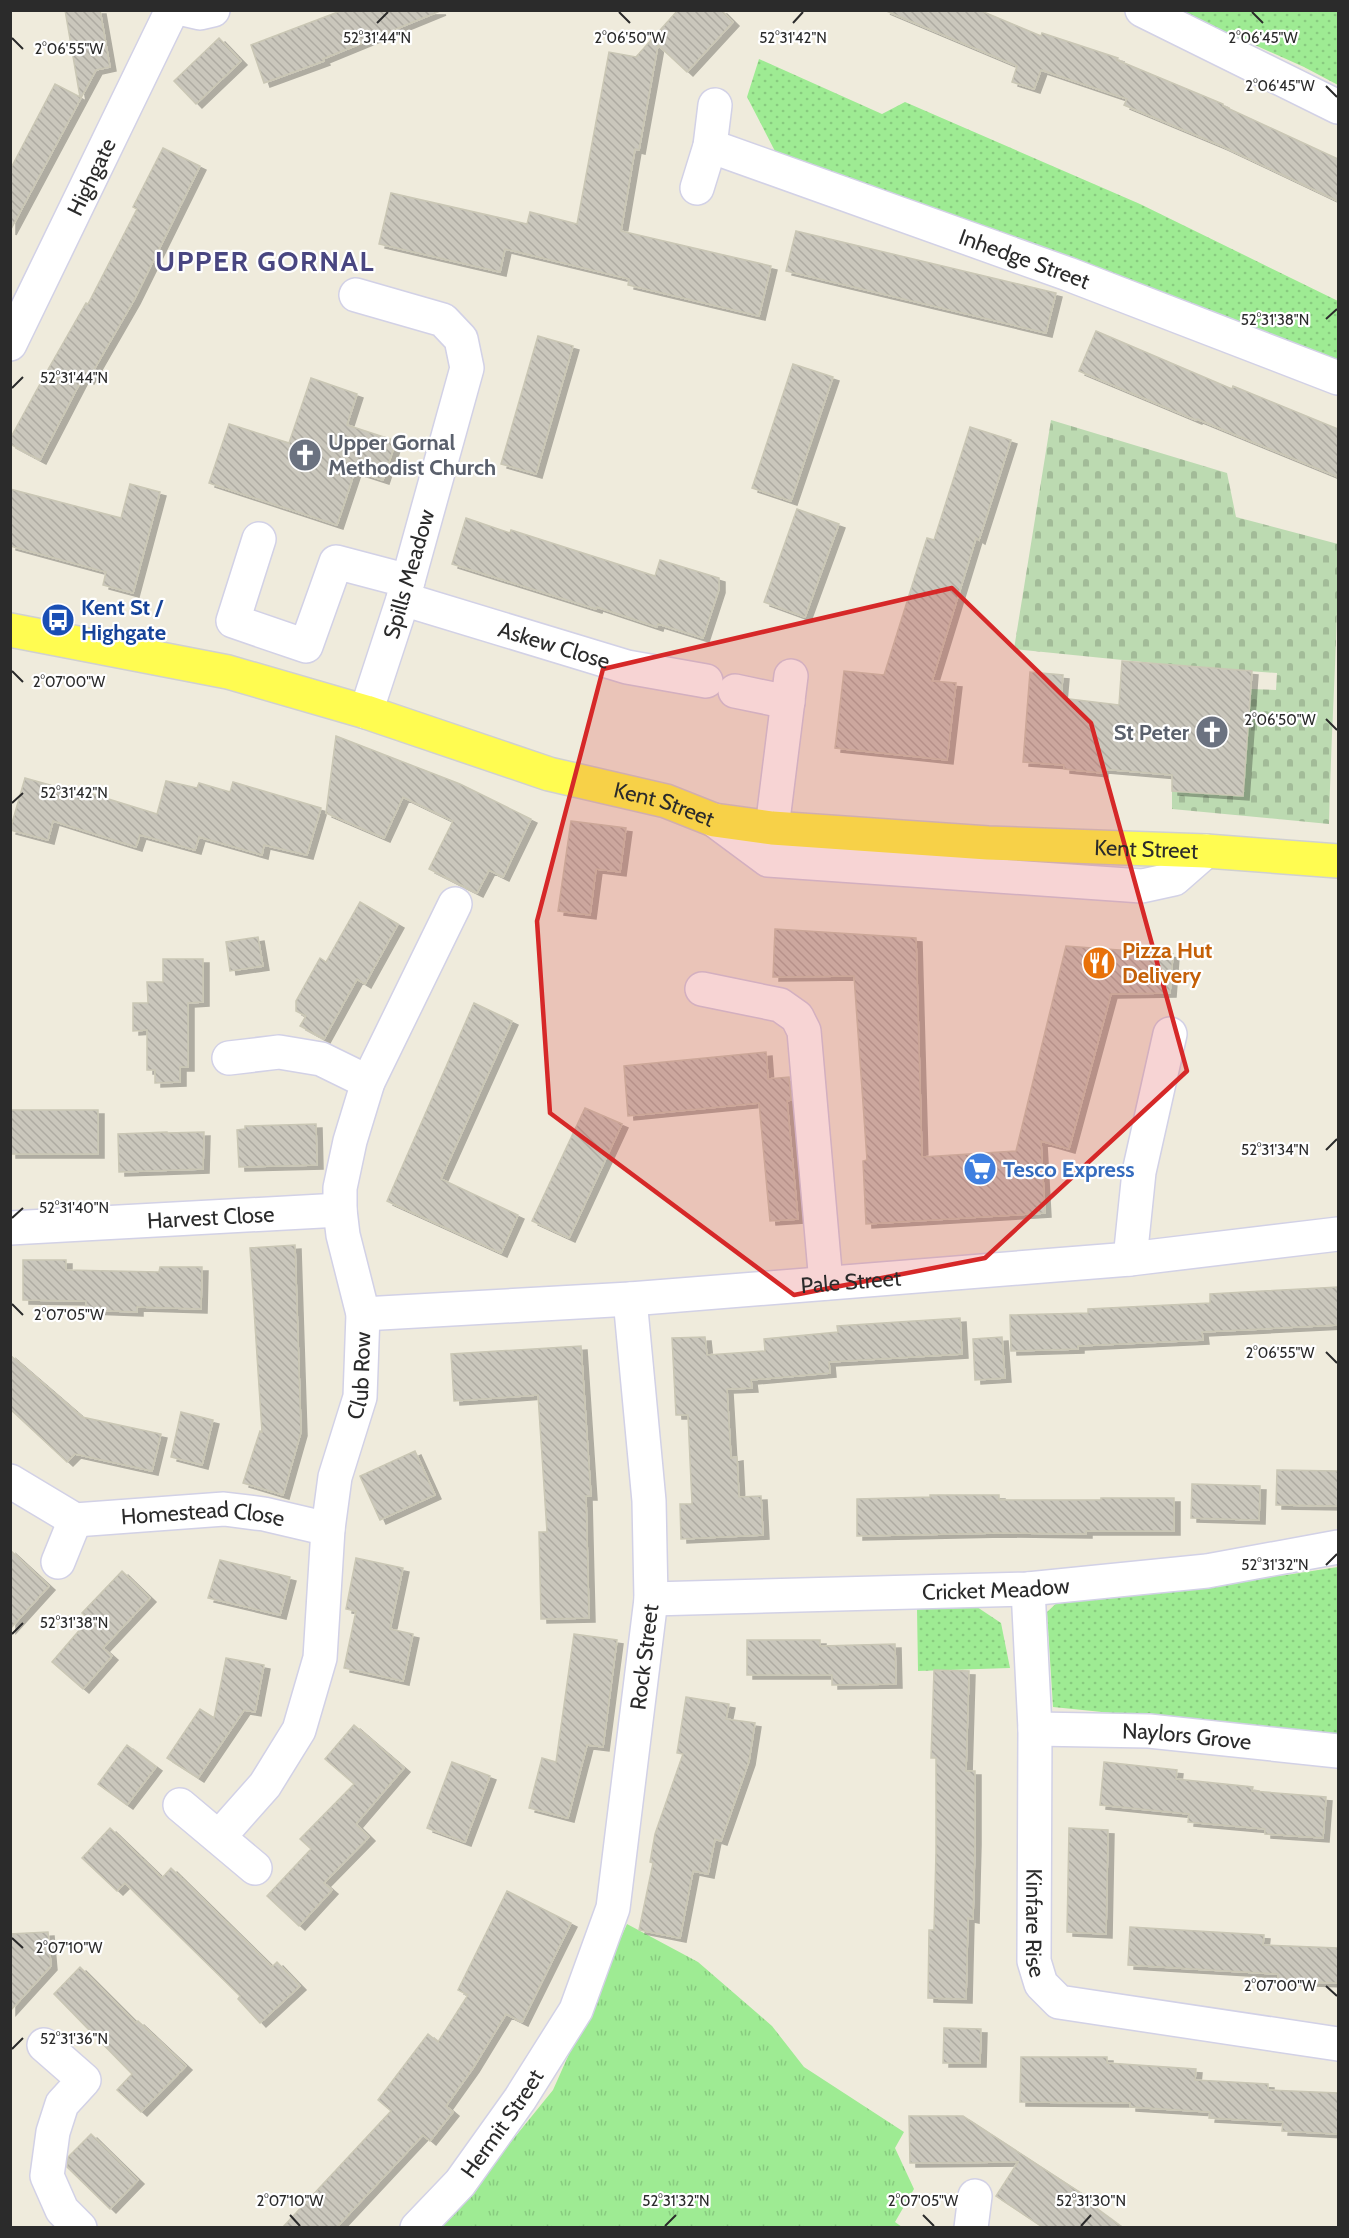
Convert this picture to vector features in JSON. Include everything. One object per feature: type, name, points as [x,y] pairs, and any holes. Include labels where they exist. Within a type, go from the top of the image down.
[{"type":"main road","name":"Kent Street","points":[[10,630],[228,672],[366,712],[549,774],[666,801],[714,820],[772,828],[988,843],[1206,851],[1338,861]]},
{"type":"street","name":"Highgate","points":[[10,344],[172,10]]},
{"type":"street","points":[[188,10],[200,13],[213,10]]},
{"type":"street","points":[[1143,10],[1338,107]]},
{"type":"street","points":[[698,188],[710,146],[715,105]]},
{"type":"street","name":"Inhedge Street","points":[[710,146],[1068,274],[1338,378]]},
{"type":"street","name":"Spills Meadow","points":[[356,296],[443,321],[461,339],[467,368],[406,590],[366,712]]},
{"type":"street","name":"Askew Close","points":[[259,539],[233,621],[306,646],[336,562],[406,590],[627,667],[720,686],[789,689],[772,828]]},
{"type":"street","points":[[714,820],[768,860],[1142,885],[1174,879],[1206,851]]},
{"type":"street","name":"Club Row","points":[[219,1838],[265,1785],[299,1730],[320,1658],[328,1529],[335,1477],[360,1397],[363,1314],[343,1235],[340,1188],[348,1150],[368,1082],[455,904]]},
{"type":"street","points":[[702,989],[780,1005],[797,1017],[804,1031],[826,1283]]},
{"type":"street","points":[[1130,1259],[1139,1172],[1170,1034]]},
{"type":"street","points":[[229,1058],[279,1052],[321,1059],[368,1082]]},
{"type":"street","name":"Harvest Close","points":[[10,1228],[340,1210]]},
{"type":"street","name":"Pale Street","points":[[363,1314],[630,1299],[1130,1259],[1338,1234]]},
{"type":"street","name":"Rock Street","points":[[576,2010],[613,1908],[651,1599],[649,1501],[630,1299]]},
{"type":"street","points":[[10,1481],[75,1520],[58,1562]]},
{"type":"street","name":"Homestead Close","points":[[75,1520],[224,1509],[264,1514],[328,1529]]},
{"type":"street","name":"Cricket Meadow","points":[[651,1599],[1028,1589],[1207,1571],[1338,1547]]},
{"type":"street","name":"Kinfare Rise","points":[[1028,1589],[1035,1730],[1034,1961],[1041,1984],[1059,2002],[1338,2044]]},
{"type":"street","name":"Naylors Grove","points":[[1035,1730],[1149,1731],[1338,1751]]},
{"type":"street","points":[[180,1805],[255,1869]]},
{"type":"street","name":"Hermit Street","points":[[417,2228],[460,2183],[520,2098],[576,2010]]},
{"type":"street","points":[[44,2045],[84,2080],[62,2104],[53,2132],[46,2176],[62,2210],[80,2228]]},
{"type":"highlighted area","points":[[952,588],[1091,723],[1187,1071],[985,1258],[794,1295],[550,1113],[537,921],[603,669]]},
{"type":"green space","points":[[1179,11],[1338,11],[1338,85],[1304,67]]},
{"type":"green space","points":[[759,59],[882,114],[905,102],[1140,204],[1338,301],[1338,364],[777,155],[747,97]]},
{"type":"green space","points":[[1051,420],[1227,473],[1236,517],[1338,544],[1329,824],[1172,809],[1172,791],[1243,795],[1251,689],[1276,690],[1277,673],[1014,649]]},
{"type":"green space","points":[[1338,1567],[1338,1736],[1053,1707],[1047,1612],[1061,1599],[1286,1575]]},
{"type":"green space","points":[[977,1607],[1001,1623],[1010,1668],[918,1671],[917,1609]]},
{"type":"green space","points":[[627,1924],[698,1962],[772,2026],[804,2067],[904,2132],[895,2148],[914,2189],[895,2222],[902,2227],[441,2228],[553,2090]]},
{"type":"building","points":[[65,10],[100,10],[110,67],[96,70],[10,231],[10,170],[55,84],[80,97]]},
{"type":"building","points":[[343,10],[440,11],[323,59],[324,61],[264,83],[251,45]]},
{"type":"building","points":[[678,10],[721,10],[733,22],[687,72],[658,45],[639,150],[635,149],[621,231],[771,266],[759,316],[628,285],[629,279],[505,249],[500,272],[379,244],[391,193],[527,224],[530,212],[577,224],[609,52],[636,57]]},
{"type":"building","points":[[884,10],[979,10],[1041,36],[1042,33],[1118,58],[1117,60],[1223,104],[1223,106],[1338,159],[1338,201],[1222,146],[1124,105],[1127,99],[1041,70],[1034,89],[1012,82],[1017,66]]},
{"type":"building","points":[[219,38],[241,61],[196,104],[174,81]]},
{"type":"building","points":[[163,148],[200,166],[134,300],[88,380],[83,377],[40,460],[10,444],[10,439],[86,303],[88,304],[137,209],[133,207]]},
{"type":"building","points":[[796,231],[1056,293],[1046,333],[786,271]]},
{"type":"building","points":[[1096,331],[1232,389],[1233,386],[1338,429],[1338,477],[1079,371]]},
{"type":"building","points":[[538,336],[573,346],[536,474],[501,464]]},
{"type":"building","points":[[793,364],[833,377],[791,501],[752,488]]},
{"type":"building","name":"Upper Gornal Methodist Church","points":[[311,378],[357,394],[347,425],[396,441],[383,480],[355,471],[337,525],[209,483],[229,424],[289,443]]},
{"type":"building","points":[[970,427],[1011,440],[979,540],[976,538],[932,681],[956,683],[947,760],[835,748],[844,671],[884,675],[927,538],[934,540]]},
{"type":"building","points":[[130,484],[160,492],[133,593],[103,585],[106,572],[10,546],[10,489],[121,518]]},
{"type":"building","points":[[797,509],[839,524],[805,617],[764,602]]},
{"type":"building","points":[[466,518],[655,576],[660,560],[719,578],[719,589],[703,638],[658,624],[657,627],[452,564]]},
{"type":"building","points":[[1122,661],[1252,671],[1243,796],[1172,791],[1172,775],[1102,769],[1102,773],[1064,769],[1064,765],[1023,762],[1030,672],[1063,675],[1061,698],[1119,705]]},
{"type":"building","points":[[336,736],[460,784],[531,819],[503,877],[489,870],[477,893],[429,869],[453,821],[403,797],[384,838],[326,813]]},
{"type":"building","points":[[25,778],[75,792],[76,789],[157,814],[166,781],[197,788],[199,783],[230,792],[233,782],[321,808],[307,855],[264,845],[262,855],[199,837],[195,850],[140,835],[136,847],[53,821],[48,840],[10,830]]},
{"type":"building","points":[[571,821],[626,828],[620,872],[596,869],[590,915],[558,911]]},
{"type":"building","points":[[360,902],[398,924],[365,984],[357,979],[324,1039],[300,1026],[306,1016],[296,1011],[296,1001],[320,958],[326,962]]},
{"type":"building","points":[[775,929],[916,938],[922,1157],[1016,1151],[1066,946],[1173,954],[1170,993],[1111,994],[1069,1149],[1041,1141],[1045,1213],[866,1224],[863,1161],[867,1160],[854,976],[773,977]]},
{"type":"building","points":[[258,937],[263,966],[230,971],[226,942]]},
{"type":"building","points":[[163,959],[203,959],[203,1002],[188,1003],[188,1067],[180,1067],[180,1082],[155,1083],[155,1070],[147,1070],[147,1030],[133,1031],[133,1003],[148,1003],[147,982],[163,982]]},
{"type":"building","points":[[474,1003],[512,1021],[441,1179],[518,1215],[501,1253],[387,1201]]},
{"type":"building","points":[[766,1052],[768,1079],[789,1077],[791,1100],[787,1101],[798,1219],[770,1221],[759,1103],[628,1116],[624,1066]]},
{"type":"building","points":[[585,1108],[622,1124],[569,1238],[532,1221]]},
{"type":"building","points":[[10,1110],[98,1110],[98,1154],[10,1154]]},
{"type":"building","points":[[316,1124],[317,1165],[239,1167],[237,1130],[245,1129],[245,1126]]},
{"type":"building","points":[[204,1132],[203,1169],[119,1172],[118,1134]]},
{"type":"building","points":[[295,1245],[301,1432],[283,1495],[243,1483],[260,1431],[262,1432],[250,1248]]},
{"type":"building","points":[[23,1260],[66,1260],[66,1270],[159,1272],[160,1267],[202,1267],[201,1309],[137,1307],[137,1312],[86,1310],[86,1301],[23,1300]]},
{"type":"building","points":[[1338,1287],[1338,1325],[1202,1332],[1203,1340],[1078,1346],[1078,1349],[1011,1351],[1010,1315],[1088,1313],[1088,1309],[1210,1303],[1210,1294]]},
{"type":"building","points":[[960,1318],[962,1354],[829,1362],[830,1373],[751,1380],[752,1388],[727,1389],[731,1458],[737,1457],[739,1497],[761,1496],[763,1535],[681,1539],[680,1504],[692,1504],[688,1415],[676,1415],[672,1338],[705,1337],[707,1355],[765,1351],[764,1339],[838,1332],[837,1326]]},
{"type":"building","points":[[1002,1337],[1005,1378],[975,1380],[973,1339]]},
{"type":"building","points":[[581,1346],[591,1496],[586,1496],[589,1618],[541,1619],[539,1532],[547,1532],[538,1395],[454,1401],[451,1354]]},
{"type":"building","points":[[10,1355],[82,1417],[161,1434],[152,1471],[75,1454],[67,1462],[10,1409]]},
{"type":"building","points":[[181,1412],[213,1420],[202,1465],[171,1457]]},
{"type":"building","points":[[415,1451],[435,1495],[380,1520],[360,1476]]},
{"type":"building","points":[[1277,1470],[1338,1471],[1338,1506],[1276,1505]]},
{"type":"building","points":[[1192,1484],[1260,1486],[1259,1520],[1191,1518]]},
{"type":"building","points":[[930,1495],[999,1495],[999,1500],[1174,1498],[1174,1531],[857,1536],[857,1499],[930,1497]]},
{"type":"building","points":[[10,1550],[49,1586],[10,1629]]},
{"type":"building","points":[[356,1558],[403,1568],[390,1629],[413,1634],[403,1681],[344,1668],[356,1611],[346,1609]]},
{"type":"building","points":[[220,1560],[290,1577],[280,1615],[208,1598]]},
{"type":"building","points":[[122,1571],[150,1598],[103,1648],[112,1656],[83,1689],[52,1662],[89,1619],[82,1613]]},
{"type":"building","points":[[574,1634],[617,1640],[603,1747],[587,1745],[568,1818],[529,1808],[542,1758],[556,1762]]},
{"type":"building","points":[[747,1640],[820,1640],[820,1646],[895,1644],[896,1684],[832,1685],[832,1675],[747,1675]]},
{"type":"building","points":[[226,1658],[264,1665],[255,1712],[244,1710],[198,1778],[167,1758],[200,1709],[214,1718]]},
{"type":"building","points":[[934,1670],[969,1671],[966,1771],[975,1771],[975,1841],[973,1919],[968,1918],[966,1999],[928,1998],[929,1930],[934,1930],[936,1852],[936,1758],[931,1758]]},
{"type":"building","points":[[686,1697],[729,1704],[726,1719],[755,1723],[749,1761],[721,1841],[715,1839],[708,1874],[693,1871],[680,1938],[639,1930],[653,1863],[650,1862],[655,1834],[683,1754],[677,1753]]},
{"type":"building","points":[[354,1725],[404,1768],[356,1824],[369,1837],[324,1883],[332,1890],[299,1926],[267,1896],[311,1849],[300,1839],[354,1784],[325,1759]]},
{"type":"building","points":[[127,1745],[156,1767],[127,1805],[98,1784]]},
{"type":"building","points":[[452,1762],[490,1776],[465,1842],[427,1828]]},
{"type":"building","points":[[1104,1762],[1177,1770],[1176,1779],[1253,1787],[1252,1791],[1326,1797],[1323,1838],[1265,1834],[1265,1829],[1188,1822],[1189,1814],[1100,1805]]},
{"type":"building","points":[[110,1828],[162,1878],[171,1868],[272,1967],[277,1962],[300,1986],[260,2023],[238,1999],[240,1996],[125,1883],[117,1891],[82,1858]]},
{"type":"building","points":[[1069,1828],[1108,1830],[1106,1934],[1067,1932]]},
{"type":"building","points":[[507,1891],[571,1923],[522,2022],[506,2014],[473,2068],[446,2106],[453,2112],[430,2141],[423,2135],[336,2228],[282,2228],[391,2111],[378,2100],[428,2034],[438,2042],[468,1995],[458,1990]]},
{"type":"building","points":[[1130,1927],[1264,1935],[1263,1945],[1338,1948],[1338,1983],[1278,1981],[1278,1974],[1128,1965]]},
{"type":"building","points":[[48,1932],[51,1966],[10,2011],[10,1934]]},
{"type":"building","points":[[80,1967],[136,2023],[138,2021],[186,2066],[141,2112],[117,2090],[132,2074],[54,1994]]},
{"type":"building","points":[[944,2028],[981,2029],[980,2063],[943,2063]]},
{"type":"building","points":[[1021,2057],[1107,2057],[1107,2063],[1196,2069],[1195,2080],[1268,2084],[1268,2090],[1338,2093],[1338,2134],[1282,2131],[1283,2122],[1209,2118],[1210,2112],[1130,2107],[1130,2103],[1020,2102]]},
{"type":"building","points":[[909,2116],[963,2116],[1087,2197],[1085,2200],[1123,2228],[1044,2228],[996,2196],[1018,2162],[910,2163]]},
{"type":"building","points":[[91,2134],[138,2180],[110,2209],[67,2167],[68,2157]]},
{"type":"place","name":"Upper Gornal Methodist Church","points":[[305,455]]},
{"type":"place","name":"Kent St / Highgate","points":[[58,620]]},
{"type":"place","name":"St Peter","points":[[1212,732]]},
{"type":"place","name":"Pizza Hut Delivery","points":[[1099,963]]},
{"type":"place","name":"Tesco Express","points":[[980,1169]]},
{"type":"district","name":"UPPER GORNAL","points":[[265,261]]}]
